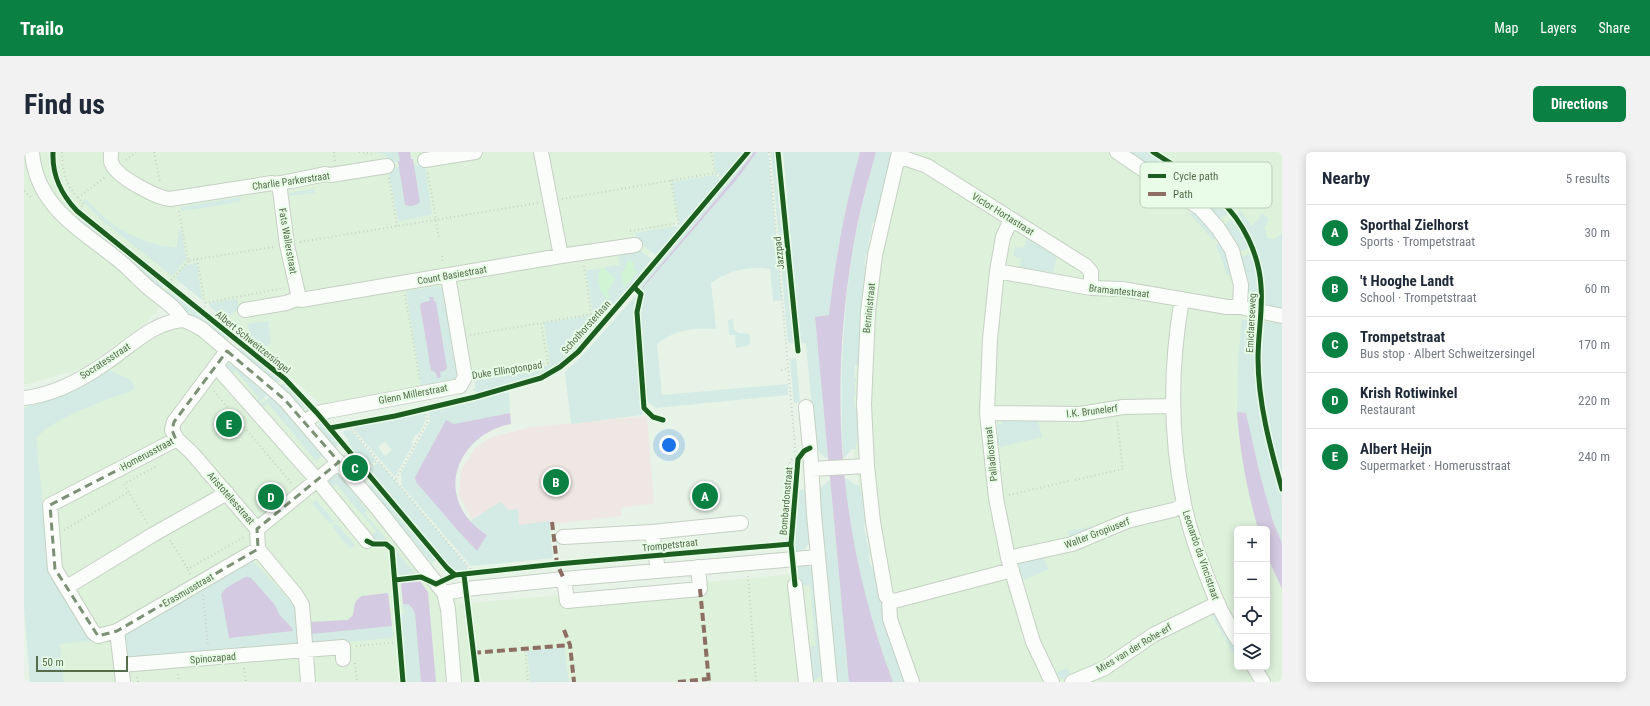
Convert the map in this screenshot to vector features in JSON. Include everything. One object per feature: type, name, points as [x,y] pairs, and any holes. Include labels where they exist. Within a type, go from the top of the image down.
[{"type":"street","points":[[32,152],[32,160],[39,183],[54,208],[130,269],[179,313],[183,320],[202,329],[266,383],[305,422],[378,509],[444,593],[448,609],[454,682]]},
{"type":"street","points":[[111,152],[111,164],[115,169],[143,190],[155,196],[174,199]]},
{"type":"street","points":[[425,160],[476,152]]},
{"type":"street","points":[[541,152],[561,256]]},
{"type":"street","points":[[1118,152],[1140,167]]},
{"type":"street","name":"Victor Hortastraat","points":[[898,154],[927,166],[1086,266],[1091,272],[1091,288]]},
{"type":"street","name":"Berninistraat","points":[[898,154],[875,255],[868,312],[864,404],[867,466],[873,522],[886,596],[889,599],[890,619],[912,682]]},
{"type":"street","name":"Charlie Parkerstraat","points":[[174,199],[272,183],[276,184],[288,180],[326,174],[331,175],[388,166]]},
{"type":"street","name":"Fats Wallerstraat","points":[[276,184],[280,190],[287,244],[298,292]]},
{"type":"street","points":[[1200,208],[1218,228],[1232,250],[1241,285],[1240,307]]},
{"type":"street","name":"Palladiostraat","points":[[1011,220],[1003,237],[997,271],[990,339],[987,414],[996,498],[1010,564],[1033,642],[1052,682]]},
{"type":"street","name":"Count Basiestraat","points":[[245,310],[286,303],[298,292],[300,300],[561,256],[635,246]]},
{"type":"street","name":"Bramantestraat","points":[[997,271],[1091,288],[1112,290],[1122,289],[1227,307],[1240,307],[1282,316]]},
{"type":"street","points":[[448,276],[465,377]]},
{"type":"street","name":"Leonardo da Vincistraat","points":[[1182,299],[1174,353],[1173,406],[1177,462],[1184,505],[1195,542],[1218,603],[1234,634]]},
{"type":"street","name":"Socratesstraat","points":[[24,398],[48,393],[67,385],[106,363],[154,328],[172,321],[183,320]]},
{"type":"street","name":"Homerusstraat","points":[[98,636],[93,632],[55,568],[50,505],[177,439],[172,430],[174,422],[227,351]]},
{"type":"street","points":[[216,366],[317,480],[367,541]]},
{"type":"street","name":"Glenn Millerstraat","points":[[305,422],[317,413],[460,386],[465,377]]},
{"type":"street","name":"I.K. Brunelerf","points":[[987,414],[1080,414],[1116,408],[1173,406]]},
{"type":"street","points":[[806,407],[830,682]]},
{"type":"street","name":"Aristotelesstraat","points":[[177,439],[192,452],[257,529],[258,549]]},
{"type":"street","points":[[257,529],[339,462]]},
{"type":"street","points":[[811,468],[867,466]]},
{"type":"street","points":[[67,587],[227,493]]},
{"type":"street","name":"Walter Gropiuserf","points":[[889,599],[894,601],[1072,544],[1126,520],[1173,510],[1184,505]]},
{"type":"street","points":[[564,536],[652,532],[741,523]]},
{"type":"street","points":[[652,532],[658,570]]},
{"type":"street","points":[[258,549],[296,595],[302,605],[308,682]]},
{"type":"street","name":"Erasmusstraat","points":[[98,636],[117,631],[258,549]]},
{"type":"street","points":[[444,593],[465,582],[564,579],[818,557]]},
{"type":"street","points":[[564,579],[567,601],[700,589],[698,567]]},
{"type":"street","points":[[795,585],[806,682]]},
{"type":"street","name":"Mies van der Rohe-erf","points":[[1072,682],[1105,668],[1153,635],[1218,603]]},
{"type":"street","points":[[117,631],[123,682]]},
{"type":"street","points":[[305,650],[343,653]]},
{"type":"street","name":"Spinozapad","points":[[121,665],[305,650]]},
{"type":"street","points":[[1256,670],[1263,682]]},
{"type":"path","points":[[62,152],[62,162],[67,184],[82,203]]},
{"type":"path","points":[[154,152],[160,185],[155,196]]},
{"type":"path","points":[[711,152],[715,173],[724,181]]},
{"type":"path","points":[[425,160],[439,239]]},
{"type":"path","points":[[78,198],[115,169]]},
{"type":"path","points":[[158,295],[188,261],[197,259],[715,173]]},
{"type":"path","points":[[719,187],[728,176]]},
{"type":"path","points":[[671,180],[680,233]]},
{"type":"path","points":[[174,199],[188,261]]},
{"type":"path","points":[[73,206],[83,216]]},
{"type":"path","points":[[675,238],[685,227]]},
{"type":"path","points":[[458,337],[591,314],[583,253]]},
{"type":"path","points":[[197,259],[205,302],[204,313]]},
{"type":"path","points":[[162,279],[174,289]]},
{"type":"path","points":[[205,302],[298,292]]},
{"type":"path","points":[[781,370],[788,369]]},
{"type":"path","points":[[468,399],[482,395]]},
{"type":"path","points":[[418,412],[432,408]]},
{"type":"path","points":[[1075,480],[1123,469],[1116,408]]},
{"type":"path","points":[[239,421],[301,494]]},
{"type":"path","points":[[342,426],[356,423]]},
{"type":"path","points":[[348,425],[470,568],[471,574]]},
{"type":"path","points":[[360,474],[378,460]]},
{"type":"path","points":[[360,464],[370,476]]},
{"type":"path","points":[[996,498],[1069,481]]},
{"type":"path","points":[[52,537],[129,492],[188,570]]},
{"type":"path","points":[[780,544],[791,544]]},
{"type":"path","points":[[747,562],[756,682]]},
{"type":"path","points":[[465,582],[471,574],[478,573]]},
{"type":"path","points":[[202,582],[209,658]]},
{"type":"path","points":[[399,634],[400,648]]},
{"type":"path","points":[[343,653],[399,642]]},
{"type":"path","points":[[525,647],[528,682]]},
{"type":"highlighted area","points":[[227,351],[285,400],[339,462],[257,529],[258,549],[117,631],[98,636],[55,569],[50,505],[176,440],[172,430],[174,422]]},
{"type":"shaded area","points":[[24,152],[736,152],[556,363],[324,407],[182,281],[145,324],[83,368],[24,385]]},
{"type":"shaded area","points":[[373,152],[398,152],[400,161],[387,163],[385,154]]},
{"type":"shaded area","points":[[398,152],[410,152],[411,159],[413,159],[420,202],[415,205],[405,205]]},
{"type":"shaded area","points":[[713,152],[744,152],[722,178],[716,172]]},
{"type":"shaded area","points":[[751,152],[754,152],[735,177],[642,289],[737,179],[757,152],[768,152],[782,300],[773,301],[770,269],[754,268],[732,272],[711,283],[716,329],[685,330],[671,335],[657,344],[662,395],[788,384],[788,395],[656,408],[642,398],[642,415],[571,424],[565,372],[582,356],[641,290],[640,283]]},
{"type":"shaded area","points":[[754,152],[757,152],[737,179],[642,289],[735,177]]},
{"type":"shaded area","points":[[771,152],[777,152],[794,343],[788,343]]},
{"type":"shaded area","points":[[783,152],[860,152],[841,233],[829,315],[815,317],[828,458],[818,451],[816,454],[806,344],[800,343]]},
{"type":"shaded area","points":[[860,152],[876,152],[858,222],[847,289],[842,346],[840,403],[843,460],[849,516],[860,572],[874,627],[893,682],[849,682],[815,317],[829,315],[841,233]]},
{"type":"shaded area","points":[[876,152],[894,152],[876,222],[872,223],[868,253],[866,254],[864,265],[867,266],[859,364],[855,366],[854,377],[856,378],[856,393],[854,398],[855,407],[858,408],[860,441],[856,442],[856,449],[852,449],[845,457],[843,457],[842,364],[847,294],[852,256],[864,196]]},
{"type":"shaded area","points":[[893,152],[1282,152],[1282,682],[35,682],[24,550],[24,407],[108,368],[183,314],[461,604],[872,567],[848,418]]},
{"type":"shaded area","points":[[1129,152],[1149,152],[1162,162],[1143,162]]},
{"type":"shaded area","points":[[425,163],[432,214],[400,221],[398,219],[388,169],[399,167],[405,205],[413,206],[420,202],[414,165]]},
{"type":"shaded area","points":[[715,175],[721,180],[680,227],[672,182]]},
{"type":"shaded area","points":[[314,189],[315,193],[289,195],[289,193]]},
{"type":"shaded area","points":[[241,197],[240,202],[183,211],[181,210],[181,207]]},
{"type":"shaded area","points":[[86,199],[105,218],[116,226],[151,243],[177,248],[179,229],[181,230],[186,259],[173,275],[171,275],[104,222],[83,201]]},
{"type":"shaded area","points":[[1207,208],[1223,208],[1227,214],[1219,219]]},
{"type":"shaded area","points":[[1193,210],[1218,236],[1213,240],[1190,214]]},
{"type":"shaded area","points":[[1240,211],[1252,226],[1262,214],[1268,218],[1268,222],[1264,228],[1268,239],[1274,239],[1282,233],[1282,310],[1264,306],[1261,270],[1250,237],[1237,216]]},
{"type":"shaded area","points":[[77,216],[164,286],[160,290],[74,221]]},
{"type":"shaded area","points":[[1231,219],[1243,236],[1249,248],[1239,252],[1224,225]]},
{"type":"shaded area","points":[[677,226],[677,230],[656,255],[640,244],[637,244],[635,233]]},
{"type":"shaded area","points":[[1026,239],[1057,254],[1053,273],[1020,267],[1021,258],[1013,256],[1015,247],[1024,248]]},
{"type":"shaded area","points":[[1221,241],[1234,275],[1227,275],[1216,245]]},
{"type":"shaded area","points":[[639,250],[652,259],[566,360],[556,367],[534,377],[476,394],[474,377],[550,365],[544,323],[593,315],[586,271],[617,265],[619,266],[618,253]]},
{"type":"shaded area","points":[[1251,253],[1257,277],[1258,306],[1246,298],[1241,257]]},
{"type":"shaded area","points":[[195,263],[197,265],[202,300],[176,279],[185,265]]},
{"type":"shaded area","points":[[437,286],[444,291],[460,371],[457,371],[457,376],[451,381],[421,384],[406,291]],"holes":[[[433,297],[440,372],[437,377],[436,373],[431,370],[420,306],[421,303],[430,301]]]},
{"type":"shaded area","points":[[167,289],[228,338],[229,343],[228,344],[164,293]]},
{"type":"shaded area","points":[[429,297],[433,297],[434,301],[436,302],[447,368],[440,372],[441,377],[437,378],[436,373],[431,370],[420,306],[421,303],[430,301]]},
{"type":"shaded area","points":[[237,299],[239,309],[232,313],[226,320],[209,306],[209,303]]},
{"type":"shaded area","points":[[733,319],[734,330],[739,333],[750,334],[750,345],[736,348],[735,335],[729,335],[728,320]]},
{"type":"shaded area","points":[[1242,319],[1257,322],[1255,346],[1256,380],[1265,433],[1282,499],[1282,543],[1270,512],[1260,479],[1246,413],[1237,412],[1238,360]]},
{"type":"shaded area","points":[[268,321],[271,344],[263,347],[250,336],[248,324]]},
{"type":"shaded area","points":[[1263,321],[1282,324],[1282,478],[1267,419],[1264,400],[1260,361]]},
{"type":"shaded area","points":[[240,348],[281,381],[277,385],[236,351]]},
{"type":"shaded area","points":[[796,358],[800,402],[794,403],[790,359]]},
{"type":"shaded area","points":[[225,363],[234,365],[269,394],[255,405],[254,402],[259,398],[236,371],[230,376],[222,365]]},
{"type":"shaded area","points":[[109,370],[131,380],[134,386],[133,390],[72,414],[43,431],[36,438],[50,573],[57,587],[63,593],[94,641],[60,644],[64,682],[30,682],[24,607],[24,408],[79,387]]},
{"type":"shaded area","points":[[283,383],[308,410],[300,407],[279,387]]},
{"type":"shaded area","points":[[509,392],[510,413],[454,424],[446,420],[415,477],[416,482],[477,551],[487,535],[470,521],[500,502],[509,510],[518,509],[519,525],[549,521],[553,558],[471,566],[402,486],[401,473],[430,421],[428,412]]},
{"type":"shaded area","points":[[271,396],[283,407],[325,454],[316,461],[268,403],[261,409],[257,407]]},
{"type":"shaded area","points":[[1237,412],[1246,413],[1260,475],[1273,521],[1282,543],[1282,589],[1270,563],[1270,526],[1257,526],[1247,485]]},
{"type":"shaded area","points":[[425,413],[426,420],[418,435],[416,434],[411,443],[413,444],[395,477],[352,427]],"holes":[[[385,441],[392,450],[385,456],[378,447]]]},
{"type":"shaded area","points":[[510,413],[511,424],[498,427],[476,441],[467,450],[456,474],[455,487],[460,506],[470,520],[487,535],[477,551],[416,482],[415,477],[446,420],[454,424]]},
{"type":"shaded area","points":[[647,416],[654,503],[621,508],[621,516],[520,528],[473,521],[459,495],[461,470],[476,447],[492,437],[532,427]]},
{"type":"shaded area","points":[[1000,420],[1038,421],[1042,437],[1000,447],[998,445],[997,423],[1001,425],[1003,422]]},
{"type":"shaded area","points":[[319,422],[339,444],[335,447],[320,429]]},
{"type":"shaded area","points":[[351,430],[376,460],[368,467],[347,442],[349,440],[343,433],[344,431]]},
{"type":"shaded area","points":[[379,462],[469,570],[456,571],[450,568],[369,469]]},
{"type":"shaded area","points":[[333,474],[341,475],[362,498],[359,501],[367,510],[364,513],[387,540],[373,541],[371,536],[376,531],[336,484],[331,488],[326,482],[327,479]]},
{"type":"shaded area","points":[[847,478],[855,485],[859,485],[861,492],[864,492],[866,522],[864,524],[870,554],[868,555],[871,566],[875,567],[891,644],[904,682],[893,682],[868,607],[852,532],[844,479]]},
{"type":"shaded area","points":[[830,480],[849,682],[835,682],[819,488]]},
{"type":"shaded area","points":[[371,482],[437,559],[432,563],[367,486]]},
{"type":"shaded area","points":[[807,489],[811,540],[805,549],[795,552],[799,490]]},
{"type":"shaded area","points":[[316,500],[334,521],[330,524],[312,503]]},
{"type":"shaded area","points":[[336,523],[355,545],[350,549],[332,526]]},
{"type":"shaded area","points":[[1093,526],[1094,529],[1070,539],[1068,531]]},
{"type":"shaded area","points":[[394,548],[417,576],[397,577]]},
{"type":"shaded area","points":[[1043,557],[1049,569],[1027,579],[1023,579],[1018,565],[1019,562]]},
{"type":"shaded area","points":[[253,561],[295,607],[299,644],[126,660],[126,632],[248,562]],"holes":[[[275,605],[279,614],[293,631],[229,638]]]},
{"type":"shaded area","points":[[797,563],[807,564],[813,569],[824,673],[815,680],[811,680],[808,647],[816,646],[810,585],[799,585]]},
{"type":"shaded area","points":[[245,577],[252,579],[275,605],[279,614],[293,631],[229,638],[221,594],[226,588]]},
{"type":"shaded area","points":[[420,581],[428,592],[436,682],[421,682],[415,614],[411,606],[403,604],[401,583]]},
{"type":"shaded area","points":[[388,593],[392,626],[312,634],[311,622],[348,620],[353,615],[355,604],[359,598],[362,596]]},
{"type":"shaded area","points":[[403,604],[411,606],[415,614],[421,682],[406,682],[400,614],[404,614]]},
{"type":"shaded area","points":[[1215,614],[1234,645],[1234,655],[1212,615]]},
{"type":"shaded area","points":[[392,626],[393,636],[391,638],[313,645],[312,634]]},
{"type":"shaded area","points":[[564,647],[569,682],[530,682],[527,651]]},
{"type":"shaded area","points":[[1067,668],[1071,676],[1063,679],[1058,677],[1056,673]]},
{"type":"sand","points":[[630,260],[634,263],[634,269],[638,272],[624,288],[621,272],[624,271],[627,261]]},
{"type":"sand","points":[[601,268],[604,268],[615,279],[607,292],[610,297],[607,300],[599,285],[599,272]]},
{"type":"marked path","points":[[552,522],[557,564],[564,579]]},
{"type":"marked path","points":[[700,589],[709,682]]},
{"type":"marked path","points":[[564,630],[570,645],[574,682]]},
{"type":"marked path","points":[[473,653],[570,645]]},
{"type":"marked path","points":[[678,682],[708,679]]},
{"type":"cycle path","name":"Albert Schweitzersingel","points":[[53,152],[56,177],[62,191],[71,205],[285,379],[317,413],[447,568],[455,575]]},
{"type":"cycle path","name":"Schothorsterlaan","points":[[330,428],[395,416],[475,397],[541,378],[560,367],[578,352],[748,152]]},
{"type":"cycle path","name":"Jazzpad","points":[[778,152],[798,351]]},
{"type":"cycle path","name":"Emiclaerseweg","points":[[1153,152],[1168,162]]},
{"type":"cycle path","name":"Emiclaerseweg","points":[[1228,208],[1243,228],[1253,250],[1260,274],[1261,313],[1258,358],[1260,391],[1269,441],[1282,489]]},
{"type":"cycle path","points":[[634,287],[641,294],[637,312],[644,408],[653,417],[663,420]]},
{"type":"cycle path","name":"Bombardonstraat","points":[[795,585],[791,544],[798,459],[804,451],[810,448]]},
{"type":"cycle path","points":[[367,541],[373,544],[386,544],[392,549],[403,682]]},
{"type":"cycle path","name":"Trompetstraat","points":[[395,580],[421,577],[436,584],[455,575],[557,564],[791,544]]},
{"type":"cycle path","points":[[464,575],[477,682]]},
{"type":"place","name":"Albert Heijn","points":[[229,424]]},
{"type":"place","name":"Trompetstraat","points":[[355,468]]},
{"type":"place","name":"'t Hooghe Landt","points":[[556,482]]},
{"type":"place","name":"Sporthal Zielhorst","points":[[705,496]]},
{"type":"place","name":"Krish Rotiwinkel","points":[[271,497]]}]
